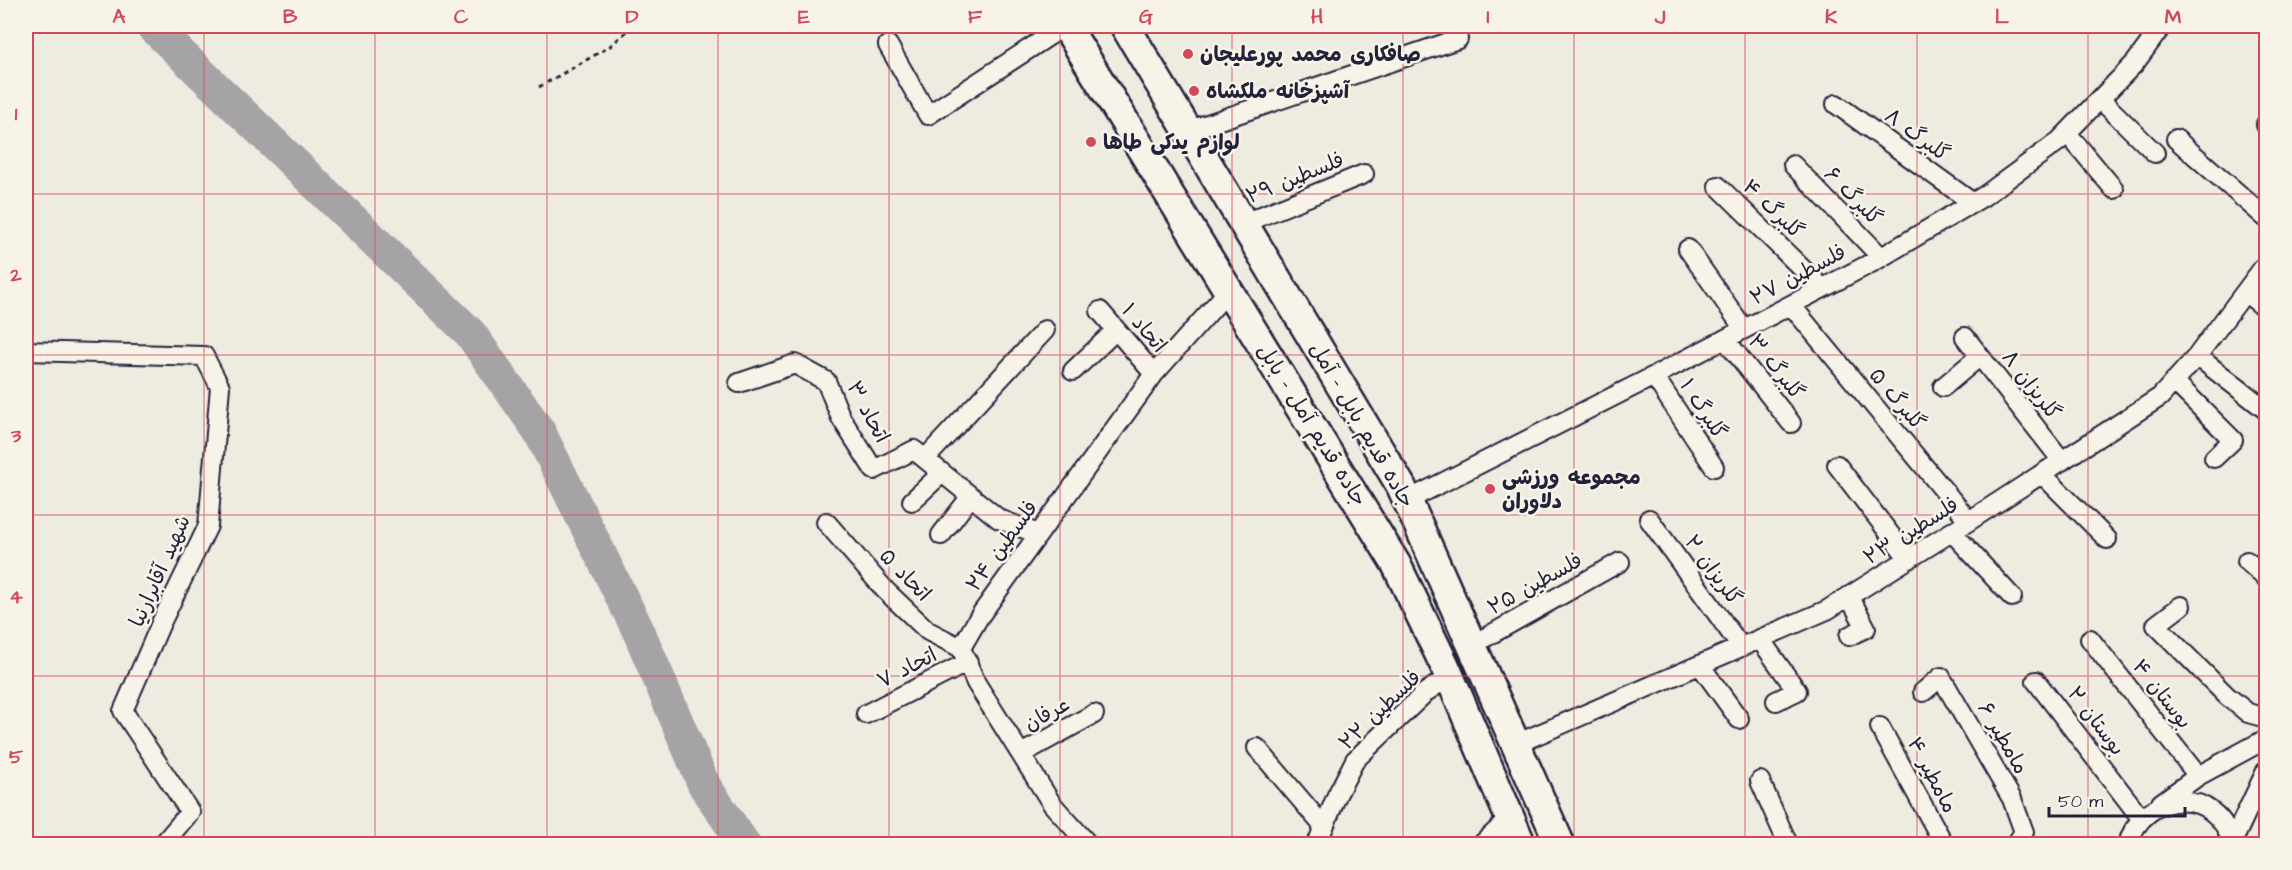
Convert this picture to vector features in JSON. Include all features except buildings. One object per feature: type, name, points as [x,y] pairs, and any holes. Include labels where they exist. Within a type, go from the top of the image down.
[{"type":"main road","name":"جاده قدیم آمل - بابل","points":[[1065,26],[1396,564],[1449,678],[1521,844]]},
{"type":"main road","name":"جاده قدیم بابل - آمل","points":[[1125,26],[1408,500],[1560,844]]},
{"type":"street","points":[[888,45],[928,115],[1065,26]]},
{"type":"street","name":"فلسطین ۲۷","points":[[1408,500],[1791,305],[1881,257],[1973,203],[2050,148],[2135,63],[2162,26]]},
{"type":"street","points":[[1186,131],[1458,39]]},
{"type":"street","points":[[2100,99],[2155,153]]},
{"type":"street","name":"گلبرگ ۸","points":[[1836,105],[1973,203]]},
{"type":"street","points":[[2067,132],[2114,189]]},
{"type":"street","points":[[2176,139],[2266,218]]},
{"type":"street","name":"گلبرگ ۶","points":[[1793,165],[1881,257]]},
{"type":"street","name":"فلسطین ۲۹","points":[[1244,223],[1364,174]]},
{"type":"street","name":"گلبرگ ۴","points":[[1718,186],[1822,288]]},
{"type":"street","points":[[1688,249],[1744,329]]},
{"type":"street","name":"فلسطین ۲۳","points":[[1516,744],[1827,610],[1952,532],[2160,397],[2197,356],[2266,264]]},
{"type":"street","name":"فلسطین ۲۴","points":[[965,655],[979,617],[1038,534],[1154,374],[1229,290]]},
{"type":"street","points":[[2246,293],[2266,309]]},
{"type":"street","name":"گلبرگ ۵","points":[[1791,305],[1969,521]]},
{"type":"street","name":"اتحاد ۱","points":[[1100,311],[1154,374]]},
{"type":"street","points":[[1038,534],[999,519],[925,459],[1045,330]]},
{"type":"street","points":[[1073,371],[1116,330]]},
{"type":"street","name":"گلریزان ۸","points":[[1965,337],[2062,461]]},
{"type":"street","name":"گلبرگ ۳","points":[[1725,339],[1791,423]]},
{"type":"street","name":"شهید آقابرارنیا","points":[[26,351],[204,356],[220,387],[208,526],[161,623],[123,711],[190,812],[163,844]]},
{"type":"street","points":[[1943,387],[1980,356]]},
{"type":"street","points":[[2197,356],[2266,410]]},
{"type":"street","name":"اتحاد ۳","points":[[739,382],[795,364],[826,381],[841,418],[874,470],[914,450],[925,459]]},
{"type":"street","name":"گلبرگ ۱","points":[[1654,376],[1714,467]]},
{"type":"street","points":[[2174,381],[2233,440],[2214,458]]},
{"type":"street","points":[[1837,465],[1909,559]]},
{"type":"street","points":[[912,501],[942,473]]},
{"type":"street","points":[[2042,474],[2107,539]]},
{"type":"street","points":[[941,535],[971,496]]},
{"type":"street","name":"گلریزان ۲","points":[[1649,519],[1741,647]]},
{"type":"street","name":"اتحاد ۵","points":[[826,522],[886,591],[928,631],[965,655]]},
{"type":"street","points":[[1952,532],[2012,597]]},
{"type":"street","points":[[2247,561],[2266,578]]},
{"type":"street","name":"فلسطین ۲۵","points":[[1472,645],[1620,562]]},
{"type":"street","points":[[1849,596],[1866,628],[1850,636]]},
{"type":"street","points":[[2181,606],[2156,625],[2227,696],[2248,713],[2266,718]]},
{"type":"street","points":[[1760,639],[1797,691],[1776,701]]},
{"type":"street","name":"بوستان ۴","points":[[2090,639],[2198,776]]},
{"type":"street","points":[[965,655],[976,683],[1053,804],[1088,844]]},
{"type":"street","name":"اتحاد ۷","points":[[867,714],[965,655]]},
{"type":"street","points":[[1700,665],[1739,719]]},
{"type":"street","name":"مامطیر ۶","points":[[1923,692],[1941,677],[2012,798],[2024,832],[2016,844]]},
{"type":"street","name":"فلسطین ۲۲","points":[[1317,844],[1337,795],[1355,760],[1426,692],[1449,678]]},
{"type":"street","name":"بوستان ۲","points":[[2036,681],[2147,813]]},
{"type":"street","name":"عرفان","points":[[1021,754],[1094,714]]},
{"type":"street","name":"مامطیر ۴","points":[[1880,727],[1944,844]]},
{"type":"street","points":[[2128,844],[2132,832],[2147,813],[2198,776],[2266,739]]},
{"type":"street","points":[[1257,748],[1324,827]]},
{"type":"street","points":[[2232,844],[2266,771]]},
{"type":"street","points":[[1760,781],[1788,844]]},
{"type":"street","points":[[2147,813],[2169,802],[2185,802],[2201,806],[2215,815],[2225,827],[2232,844]]},
{"type":"street","points":[[1482,844],[1510,818]]},
{"type":"path","points":[[539,87],[609,47],[633,26]]},
{"type":"waterway","points":[[152,26],[470,333],[539,431],[639,632],[704,785],[744,844]]},
{"type":"place","name":"صافکاری محمد پورعلیجان","points":[[1188,54]]},
{"type":"place","name":"آشپزخانه ملکشاه","points":[[1194,91]]},
{"type":"place","name":"لوازم یدکی طاها","points":[[1091,142]]},
{"type":"place","name":"مجموعه ورزشی دلاوران","points":[[1490,489]]}]
